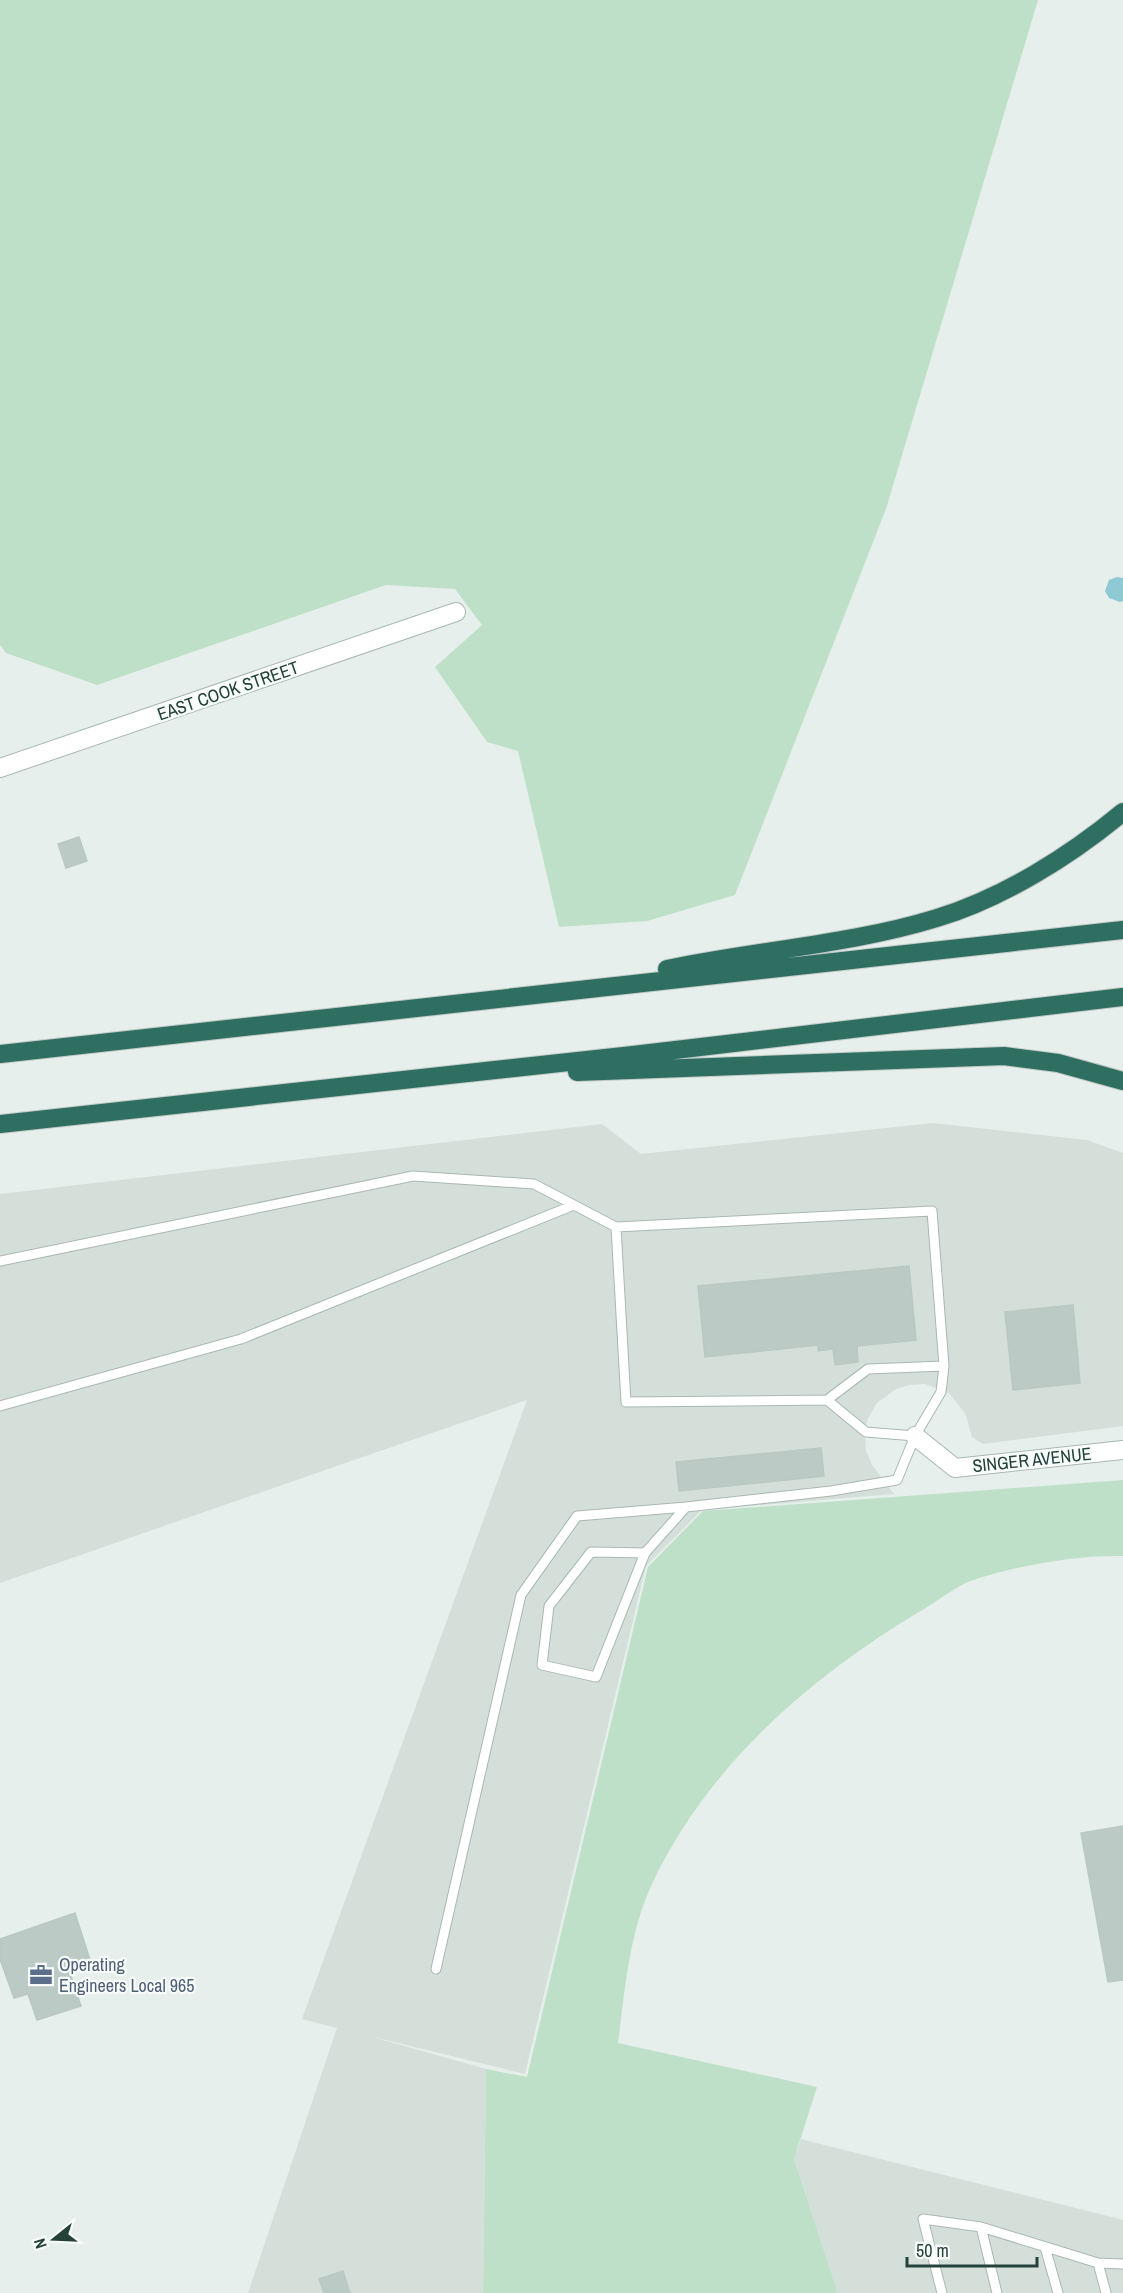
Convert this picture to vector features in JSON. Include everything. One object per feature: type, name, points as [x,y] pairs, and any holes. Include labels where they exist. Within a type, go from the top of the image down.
[{"type":"highway","points":[[567,991],[713,960],[893,930],[938,918],[972,905],[1034,873],[1123,812]]},
{"type":"highway","points":[[0,1054],[1123,930]]},
{"type":"highway","points":[[0,1124],[1123,997]]},
{"type":"highway","points":[[407,1079],[1004,1056],[1058,1063],[1123,1081]]},
{"type":"street","name":"EAST COOK STREET","points":[[0,768],[456,612]]},
{"type":"street","name":"SINGER AVENUE","points":[[915,1436],[955,1468],[1123,1450]]},
{"type":"lane","points":[[0,1261],[413,1176],[534,1184],[616,1227],[932,1211],[944,1366],[941,1392],[915,1436],[897,1480],[831,1491],[577,1516],[522,1595],[436,1970]]},
{"type":"lane","points":[[0,1406],[241,1340],[574,1206]]},
{"type":"lane","points":[[616,1227],[626,1402],[827,1400],[868,1369],[944,1366]]},
{"type":"lane","points":[[827,1400],[866,1432],[915,1436]]},
{"type":"lane","points":[[645,1553],[591,1552],[549,1606],[542,1665],[596,1677],[645,1553],[686,1507]]},
{"type":"lane","points":[[942,2293],[923,2218],[981,2227],[1098,2263],[1123,2264]]},
{"type":"lane","points":[[981,2227],[997,2293]]},
{"type":"lane","points":[[1045,2247],[1058,2293]]},
{"type":"lane","points":[[1098,2263],[1106,2293]]},
{"type":"shaded area","points":[[933,1123],[1087,1140],[1123,1153],[1123,1426],[983,1444],[972,1437],[965,1413],[949,1393],[925,1384],[909,1385],[896,1389],[877,1403],[868,1418],[865,1431],[866,1451],[872,1465],[894,1494],[702,1510],[646,1566],[525,2074],[369,2036],[486,2069],[483,2293],[248,2293],[337,2028],[302,2019],[527,1400],[0,1583],[0,1194],[602,1124],[641,1154]]},
{"type":"shaded area","points":[[801,2139],[1123,2220],[1123,2293],[838,2293],[794,2159]]},
{"type":"green space","points":[[0,0],[1038,0],[886,509],[735,895],[647,921],[559,927],[518,751],[487,742],[435,667],[482,625],[455,589],[386,585],[97,685],[6,653],[0,645]]},
{"type":"green space","points":[[1123,1480],[1123,1556],[1087,1557],[1049,1562],[1011,1569],[969,1582],[838,1666],[764,1729],[731,1764],[701,1802],[674,1842],[644,1903],[629,1962],[618,2043],[817,2087],[794,2159],[838,2293],[483,2293],[486,2069],[527,2077],[648,1567],[703,1511]]},
{"type":"water","points":[[1117,577],[1123,578],[1123,601],[1120,602],[1109,598],[1105,591],[1109,580]]},
{"type":"building","points":[[79,837],[87,861],[66,868],[58,844]]},
{"type":"building","points":[[909,1266],[916,1340],[857,1346],[858,1362],[835,1365],[833,1349],[818,1351],[818,1345],[705,1357],[698,1286]]},
{"type":"building","points":[[1073,1305],[1080,1383],[1013,1390],[1005,1312]]},
{"type":"building","points":[[821,1448],[824,1476],[679,1491],[676,1462]]},
{"type":"building","points":[[1123,1826],[1123,1980],[1108,1982],[1081,1833]]},
{"type":"building","points":[[75,1913],[91,1963],[69,1970],[81,2006],[37,2020],[28,1994],[14,1998],[0,1959],[0,1939]]},
{"type":"building","points":[[343,2271],[350,2293],[324,2293],[319,2279]]},
{"type":"place","name":"Operating Engineers Local 965","points":[[41,1975]]}]
